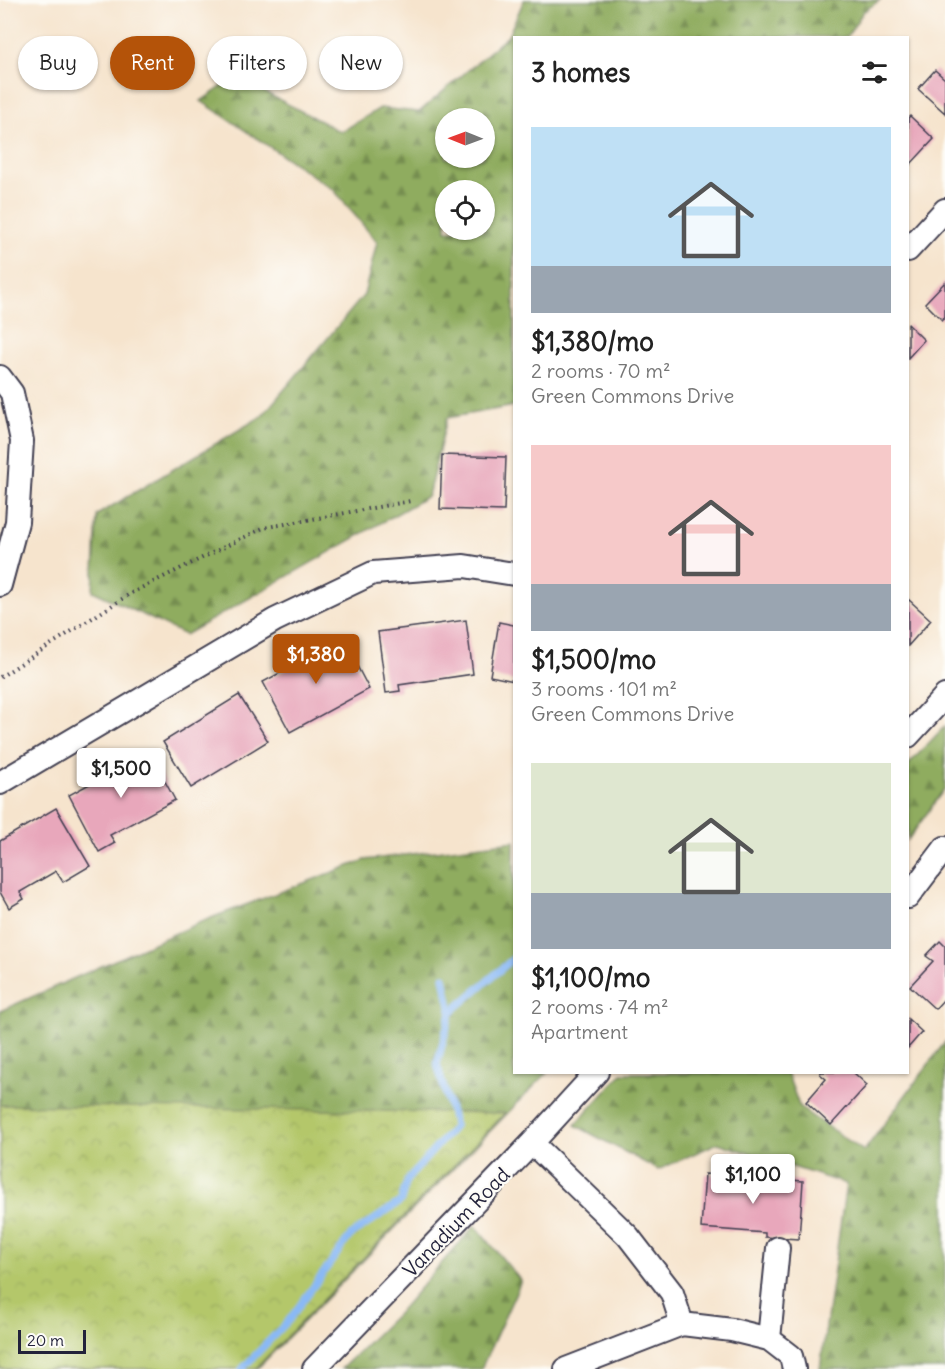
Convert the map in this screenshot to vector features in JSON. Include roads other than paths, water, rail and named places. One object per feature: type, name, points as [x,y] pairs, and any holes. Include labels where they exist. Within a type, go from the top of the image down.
[{"type":"street","points":[[909,249],[945,210]]},
{"type":"street","points":[[0,377],[12,393],[22,441],[17,522],[0,585]]},
{"type":"street","points":[[0,783],[275,620],[373,573],[464,566],[513,574]]},
{"type":"street","points":[[909,735],[945,696]]},
{"type":"street","points":[[909,896],[945,848]]},
{"type":"street","name":"Vanadium Road","points":[[314,1369],[532,1143],[595,1074]]},
{"type":"street","points":[[532,1143],[628,1236],[672,1293],[682,1324]]},
{"type":"street","points":[[770,1339],[778,1248]]},
{"type":"street","points":[[566,1369],[682,1324],[732,1330],[770,1339],[791,1356],[794,1369]]},
{"type":"waterway","points":[[451,1012],[513,959]]},
{"type":"waterway","points":[[242,1369],[289,1320],[350,1236],[401,1201],[407,1180],[455,1126],[437,1064],[451,1012],[444,977]]}]
